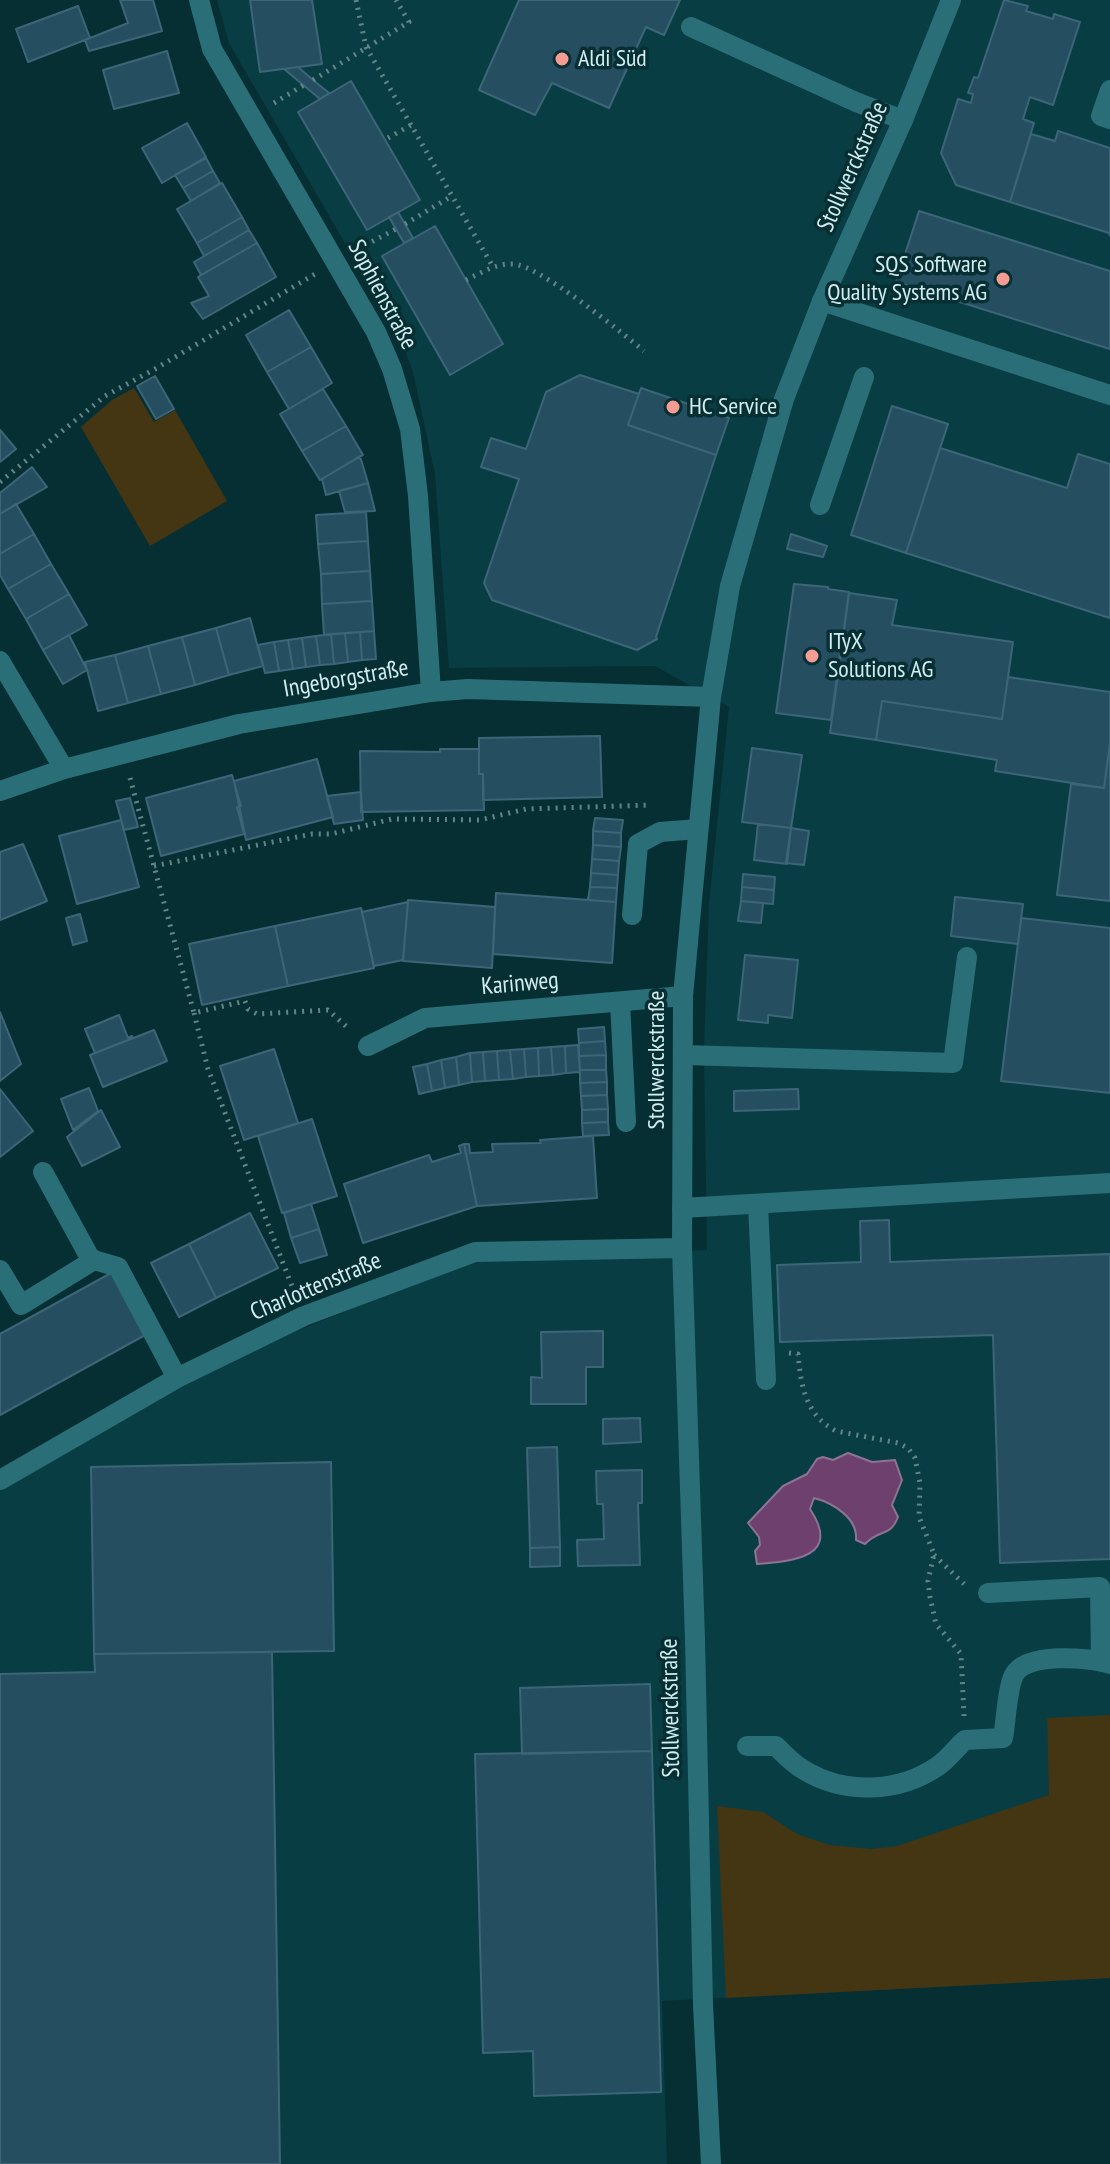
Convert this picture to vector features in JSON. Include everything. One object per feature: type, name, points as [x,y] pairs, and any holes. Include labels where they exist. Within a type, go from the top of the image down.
[{"type":"street","name":"Sophienstraße","points":[[199,0],[212,49],[376,332],[392,369],[410,429],[418,496],[431,692]]},
{"type":"street","name":"Stollwerckstraße","points":[[711,2164],[703,2005],[682,1208],[683,996],[711,697],[730,586],[784,399],[822,301],[903,120],[951,0]]},
{"type":"street","points":[[691,27],[903,120]]},
{"type":"street","points":[[1110,90],[1101,116],[1110,119]]},
{"type":"street","points":[[822,301],[1110,395]]},
{"type":"street","points":[[820,505],[864,377]]},
{"type":"street","points":[[0,661],[64,769]]},
{"type":"street","name":"Ingeborgstraße","points":[[0,791],[64,769],[239,724],[431,692],[468,689],[711,697]]},
{"type":"street","points":[[632,915],[638,844],[660,832],[698,819]]},
{"type":"street","points":[[684,1055],[953,1063],[967,957]]},
{"type":"street","name":"Karinweg","points":[[368,1046],[425,1018],[683,996]]},
{"type":"street","points":[[620,1002],[626,1122]]},
{"type":"street","points":[[43,1172],[94,1260],[118,1267],[177,1378]]},
{"type":"street","points":[[682,1208],[1110,1183]]},
{"type":"street","points":[[758,1204],[766,1380]]},
{"type":"street","name":"Charlottenstraße","points":[[0,1480],[177,1378],[304,1316],[475,1252],[682,1248]]},
{"type":"street","points":[[0,1270],[21,1305],[94,1260]]},
{"type":"street","points":[[747,1746],[776,1746],[803,1770],[836,1785],[871,1789],[907,1782],[939,1765],[965,1740],[1003,1738],[1014,1675],[1026,1662],[1053,1658],[1106,1662],[1100,1587],[988,1593]]},
{"type":"path","points":[[356,0],[366,47],[493,267]]},
{"type":"path","points":[[313,80],[409,22],[396,0]]},
{"type":"path","points":[[251,117],[304,85]]},
{"type":"path","points":[[388,138],[411,125]]},
{"type":"path","points":[[405,224],[452,196]]},
{"type":"path","points":[[0,482],[105,396],[396,229]]},
{"type":"path","points":[[466,280],[493,267],[516,264],[540,275],[644,351]]},
{"type":"path","points":[[123,754],[208,1069],[304,1316]]},
{"type":"path","points":[[154,866],[312,834],[331,834],[392,819],[480,820],[526,809],[616,805],[675,805],[698,819]]},
{"type":"path","points":[[194,1013],[245,1001],[248,1009],[257,1014],[328,1010]]},
{"type":"path","points":[[765,1353],[798,1354],[801,1388],[817,1416],[827,1426],[836,1431],[898,1443],[908,1448],[919,1470],[919,1517],[934,1554],[968,1587],[988,1593]]},
{"type":"path","points":[[934,1554],[928,1581],[930,1597],[936,1624],[961,1654],[965,1740]]},
{"type":"shaded area","points":[[217,0],[1110,0],[1110,1978],[662,2001],[667,2164],[0,2164],[0,1488],[233,1357],[474,1259],[707,1250],[704,1050],[709,904],[729,707],[655,666],[449,668],[435,474],[413,372],[400,338],[229,43]]},
{"type":"shaded area","points":[[134,388],[154,422],[175,410],[227,501],[150,546],[81,427],[112,400]]},
{"type":"shaded area","points":[[848,1453],[872,1462],[895,1460],[902,1480],[892,1505],[898,1517],[892,1528],[865,1544],[856,1540],[856,1532],[849,1518],[814,1498],[810,1509],[818,1525],[820,1537],[817,1547],[798,1558],[757,1564],[755,1551],[760,1545],[759,1537],[748,1523],[783,1486],[807,1474],[817,1459],[833,1460]]},
{"type":"shaded area","points":[[1110,1715],[1110,1978],[726,1998],[717,1806],[763,1812],[797,1834],[830,1845],[871,1849],[897,1846],[1049,1795],[1047,1718]]},
{"type":"building","points":[[120,0],[153,0],[162,31],[89,51],[85,40],[128,23]]},
{"type":"building","points":[[250,0],[312,0],[322,64],[260,72]]},
{"type":"building","name":"Aldi Süd","points":[[519,0],[680,0],[664,35],[646,27],[609,108],[552,83],[535,115],[479,90]]},
{"type":"building","points":[[1004,0],[1028,6],[1026,11],[1053,19],[1054,14],[1080,22],[1053,105],[1030,97],[1023,119],[1034,123],[1010,202],[956,185],[941,153],[958,99],[971,103],[973,94],[968,93],[974,77],[978,78]]},
{"type":"building","points":[[78,6],[90,38],[28,62],[16,29]]},
{"type":"building","points":[[167,51],[179,93],[114,109],[103,70]]},
{"type":"building","points":[[298,67],[329,93],[320,99],[284,69]]},
{"type":"building","points":[[351,81],[420,200],[367,230],[298,112]]},
{"type":"building","points":[[187,123],[206,157],[162,183],[142,148]]},
{"type":"building","points":[[1058,131],[1110,148],[1110,236],[1109,233],[1010,202],[1031,134],[1055,141]]},
{"type":"building","points":[[206,158],[213,171],[183,188],[175,175]]},
{"type":"building","points":[[213,171],[220,183],[191,201],[183,188]]},
{"type":"building","points":[[222,183],[242,217],[197,243],[177,209]]},
{"type":"building","name":"SQS Software Quality Systems AG","points":[[919,211],[1110,271],[1110,349],[896,282]]},
{"type":"building","points":[[398,212],[413,238],[404,243],[389,217]]},
{"type":"building","points":[[242,217],[249,230],[204,256],[197,243]]},
{"type":"building","points":[[435,226],[503,344],[450,375],[382,256]]},
{"type":"building","points":[[249,230],[257,243],[201,275],[194,262]]},
{"type":"building","points":[[257,243],[276,277],[203,319],[191,303],[209,296],[198,277]]},
{"type":"building","points":[[289,310],[311,347],[267,372],[246,335]]},
{"type":"building","points":[[311,347],[332,383],[289,409],[267,372]]},
{"type":"building","points":[[580,375],[639,394],[628,425],[716,455],[657,639],[637,650],[492,600],[484,583],[519,479],[481,467],[491,438],[526,449],[546,392]]},
{"type":"building","points":[[155,376],[174,409],[156,419],[137,386]]},
{"type":"building","points":[[641,388],[729,418],[716,455],[628,425]]},
{"type":"building","points":[[323,389],[346,426],[302,451],[280,414]]},
{"type":"building","points":[[892,406],[948,424],[906,553],[851,535]]},
{"type":"building","points":[[346,426],[363,455],[320,480],[302,451]]},
{"type":"building","points":[[0,430],[16,449],[0,462]]},
{"type":"building","points":[[940,448],[1067,488],[1078,454],[1110,464],[1110,618],[906,553]]},
{"type":"building","points":[[360,456],[368,483],[326,495],[322,479]]},
{"type":"building","points":[[32,467],[47,487],[0,514],[0,493]]},
{"type":"building","points":[[368,483],[375,511],[345,512],[339,491]]},
{"type":"building","points":[[16,504],[34,534],[0,554],[0,514]]},
{"type":"building","points":[[366,512],[368,541],[318,544],[316,515]]},
{"type":"building","points":[[34,534],[51,564],[8,589],[0,575],[0,554]]},
{"type":"building","points":[[791,534],[827,546],[823,557],[787,549]]},
{"type":"building","points":[[368,541],[370,571],[321,574],[318,544]]},
{"type":"building","points":[[51,564],[69,594],[26,619],[8,589]]},
{"type":"building","points":[[370,571],[372,601],[322,604],[321,574]]},
{"type":"building","name":"ITyX Solutions AG","points":[[794,584],[849,592],[831,720],[776,713]]},
{"type":"building","points":[[849,593],[897,600],[892,625],[1013,642],[1002,719],[882,701],[876,740],[830,733]]},
{"type":"building","points":[[69,594],[87,625],[43,650],[26,619]]},
{"type":"building","points":[[372,601],[374,631],[324,635],[322,604]]},
{"type":"building","points":[[250,618],[263,666],[229,675],[216,628]]},
{"type":"building","points":[[216,628],[229,675],[195,685],[182,637]]},
{"type":"building","points":[[374,631],[376,659],[362,660],[360,632]]},
{"type":"building","points":[[360,632],[362,660],[348,662],[345,633]]},
{"type":"building","points":[[345,633],[348,662],[334,664],[331,634]]},
{"type":"building","points":[[331,634],[334,664],[320,665],[316,636]]},
{"type":"building","points":[[69,635],[87,670],[63,684],[43,650]]},
{"type":"building","points":[[316,636],[320,665],[306,667],[302,638]]},
{"type":"building","points":[[182,637],[195,685],[161,694],[148,646]]},
{"type":"building","points":[[302,638],[306,667],[293,669],[288,640]]},
{"type":"building","points":[[288,640],[293,669],[279,671],[274,642]]},
{"type":"building","points":[[274,642],[279,671],[265,673],[258,645]]},
{"type":"building","points":[[148,646],[161,694],[128,703],[115,655]]},
{"type":"building","points":[[115,655],[128,703],[98,711],[85,662]]},
{"type":"building","points":[[1008,677],[1110,692],[1110,743],[1104,788],[995,771],[997,760],[876,740],[882,701],[1002,719]]},
{"type":"building","points":[[600,736],[602,797],[483,800],[479,738]]},
{"type":"building","points":[[1110,743],[1110,901],[1057,895],[1071,784],[1104,788]]},
{"type":"building","points":[[752,748],[802,755],[791,828],[742,822]]},
{"type":"building","points":[[440,749],[479,749],[484,810],[361,812],[360,751],[440,752]]},
{"type":"building","points":[[317,759],[333,817],[246,840],[234,781]]},
{"type":"building","points":[[232,775],[241,806],[237,807],[244,834],[161,856],[146,798]]},
{"type":"building","points":[[361,792],[363,820],[334,824],[327,796]]},
{"type":"building","points":[[130,798],[138,827],[124,830],[116,801]]},
{"type":"building","points":[[595,818],[623,820],[621,833],[593,831]]},
{"type":"building","points":[[121,820],[139,887],[77,904],[59,836]]},
{"type":"building","points":[[758,824],[791,828],[787,864],[754,860]]},
{"type":"building","points":[[791,828],[809,831],[804,865],[786,863]]},
{"type":"building","points":[[593,831],[621,833],[621,847],[593,845]]},
{"type":"building","points":[[23,844],[47,901],[0,920],[0,852]]},
{"type":"building","points":[[593,845],[621,847],[619,861],[592,859]]},
{"type":"building","points":[[592,859],[619,861],[618,875],[591,873]]},
{"type":"building","points":[[591,873],[618,875],[617,888],[590,887]]},
{"type":"building","points":[[743,874],[775,877],[774,890],[742,887]]},
{"type":"building","points":[[590,887],[617,888],[616,902],[588,900]]},
{"type":"building","points":[[742,887],[774,890],[773,904],[741,901]]},
{"type":"building","points":[[496,893],[616,902],[612,963],[493,954]]},
{"type":"building","points":[[955,897],[1023,904],[1018,944],[951,936]]},
{"type":"building","points":[[408,900],[495,907],[492,968],[403,961]]},
{"type":"building","points":[[741,901],[763,903],[761,923],[738,921]]},
{"type":"building","points":[[408,902],[403,960],[374,966],[362,912]]},
{"type":"building","points":[[361,908],[374,968],[288,986],[275,926]]},
{"type":"building","points":[[80,914],[87,941],[73,945],[66,918]]},
{"type":"building","points":[[1021,918],[1110,928],[1110,1093],[1001,1081]]},
{"type":"building","points":[[275,926],[288,986],[202,1005],[189,944]]},
{"type":"building","points":[[745,955],[798,960],[792,1018],[768,1015],[768,1023],[738,1020]]},
{"type":"building","points":[[0,1012],[21,1064],[0,1081]]},
{"type":"building","points":[[119,1015],[128,1038],[133,1038],[95,1053],[85,1029]]},
{"type":"building","points":[[604,1027],[605,1041],[579,1043],[578,1029]]},
{"type":"building","points":[[154,1030],[167,1061],[103,1087],[90,1055]]},
{"type":"building","points":[[605,1041],[606,1055],[579,1056],[579,1043]]},
{"type":"building","points":[[578,1045],[580,1072],[566,1073],[565,1046]]},
{"type":"building","points":[[565,1046],[566,1073],[553,1075],[551,1047]]},
{"type":"building","points":[[551,1047],[553,1075],[539,1076],[538,1048]]},
{"type":"building","points":[[538,1048],[539,1076],[526,1077],[524,1049]]},
{"type":"building","points":[[274,1049],[298,1123],[244,1140],[220,1066]]},
{"type":"building","points":[[524,1049],[526,1077],[513,1079],[510,1050]]},
{"type":"building","points":[[510,1050],[513,1079],[499,1080],[497,1051]]},
{"type":"building","points":[[497,1051],[499,1080],[485,1081],[483,1052]]},
{"type":"building","points":[[483,1052],[485,1081],[472,1082],[470,1053]]},
{"type":"building","points":[[470,1053],[472,1082],[459,1085],[456,1057]]},
{"type":"building","points":[[606,1055],[606,1070],[580,1070],[579,1056]]},
{"type":"building","points":[[456,1057],[459,1085],[445,1088],[441,1060]]},
{"type":"building","points":[[441,1060],[445,1088],[432,1091],[427,1064]]},
{"type":"building","points":[[427,1064],[432,1091],[419,1094],[413,1067]]},
{"type":"building","points":[[580,1070],[606,1070],[607,1082],[580,1083]]},
{"type":"building","points":[[607,1082],[607,1095],[581,1096],[580,1083]]},
{"type":"building","points":[[89,1088],[98,1111],[73,1130],[61,1099]]},
{"type":"building","points":[[0,1089],[33,1131],[0,1157]]},
{"type":"building","points":[[798,1089],[799,1109],[734,1111],[734,1091]]},
{"type":"building","points":[[607,1095],[608,1109],[582,1110],[581,1096]]},
{"type":"building","points":[[608,1109],[608,1122],[582,1123],[582,1110]]},
{"type":"building","points":[[101,1110],[120,1147],[82,1166],[67,1137]]},
{"type":"building","points":[[312,1119],[337,1196],[282,1213],[258,1136]]},
{"type":"building","points":[[608,1122],[609,1135],[583,1136],[582,1123]]},
{"type":"building","points":[[593,1136],[597,1198],[477,1206],[464,1144],[469,1144],[470,1153],[493,1152],[492,1144],[541,1143],[540,1140]]},
{"type":"building","points":[[464,1144],[477,1206],[363,1243],[344,1184],[429,1155],[432,1162],[461,1153],[459,1146]]},
{"type":"building","points":[[311,1204],[319,1229],[291,1238],[284,1213]]},
{"type":"building","points":[[250,1213],[278,1268],[216,1298],[189,1244]]},
{"type":"building","points":[[889,1220],[890,1262],[1110,1254],[1110,1559],[1000,1563],[993,1335],[780,1342],[777,1265],[861,1262],[860,1221]]},
{"type":"building","points":[[319,1229],[327,1255],[300,1263],[291,1238]]},
{"type":"building","points":[[189,1244],[216,1298],[179,1317],[151,1263]]},
{"type":"building","points":[[113,1272],[147,1334],[0,1415],[0,1334]]},
{"type":"building","points":[[603,1331],[603,1367],[586,1367],[586,1404],[531,1404],[531,1377],[542,1378],[541,1332]]},
{"type":"building","points":[[640,1418],[641,1442],[603,1444],[603,1419]]},
{"type":"building","points":[[557,1447],[560,1547],[530,1548],[527,1448]]},
{"type":"building","points":[[331,1462],[334,1651],[94,1654],[91,1467]]},
{"type":"building","points":[[642,1470],[642,1503],[638,1503],[640,1565],[578,1566],[577,1540],[604,1539],[603,1504],[597,1504],[596,1471]]},
{"type":"building","points":[[560,1547],[560,1566],[530,1567],[530,1548]]},
{"type":"building","points":[[272,1652],[280,2164],[0,2164],[0,1674],[95,1672],[94,1654]]},
{"type":"building","points":[[650,1684],[652,1751],[522,1754],[520,1688]]},
{"type":"building","points":[[652,1751],[661,2092],[534,2096],[533,2051],[483,2053],[475,1754]]},
{"type":"place","name":"Aldi Süd","points":[[562,59]]},
{"type":"place","name":"SQS Software Quality Systems AG","points":[[1003,279]]},
{"type":"place","name":"HC Service","points":[[673,407]]},
{"type":"place","name":"ITyX Solutions AG","points":[[812,656]]}]
